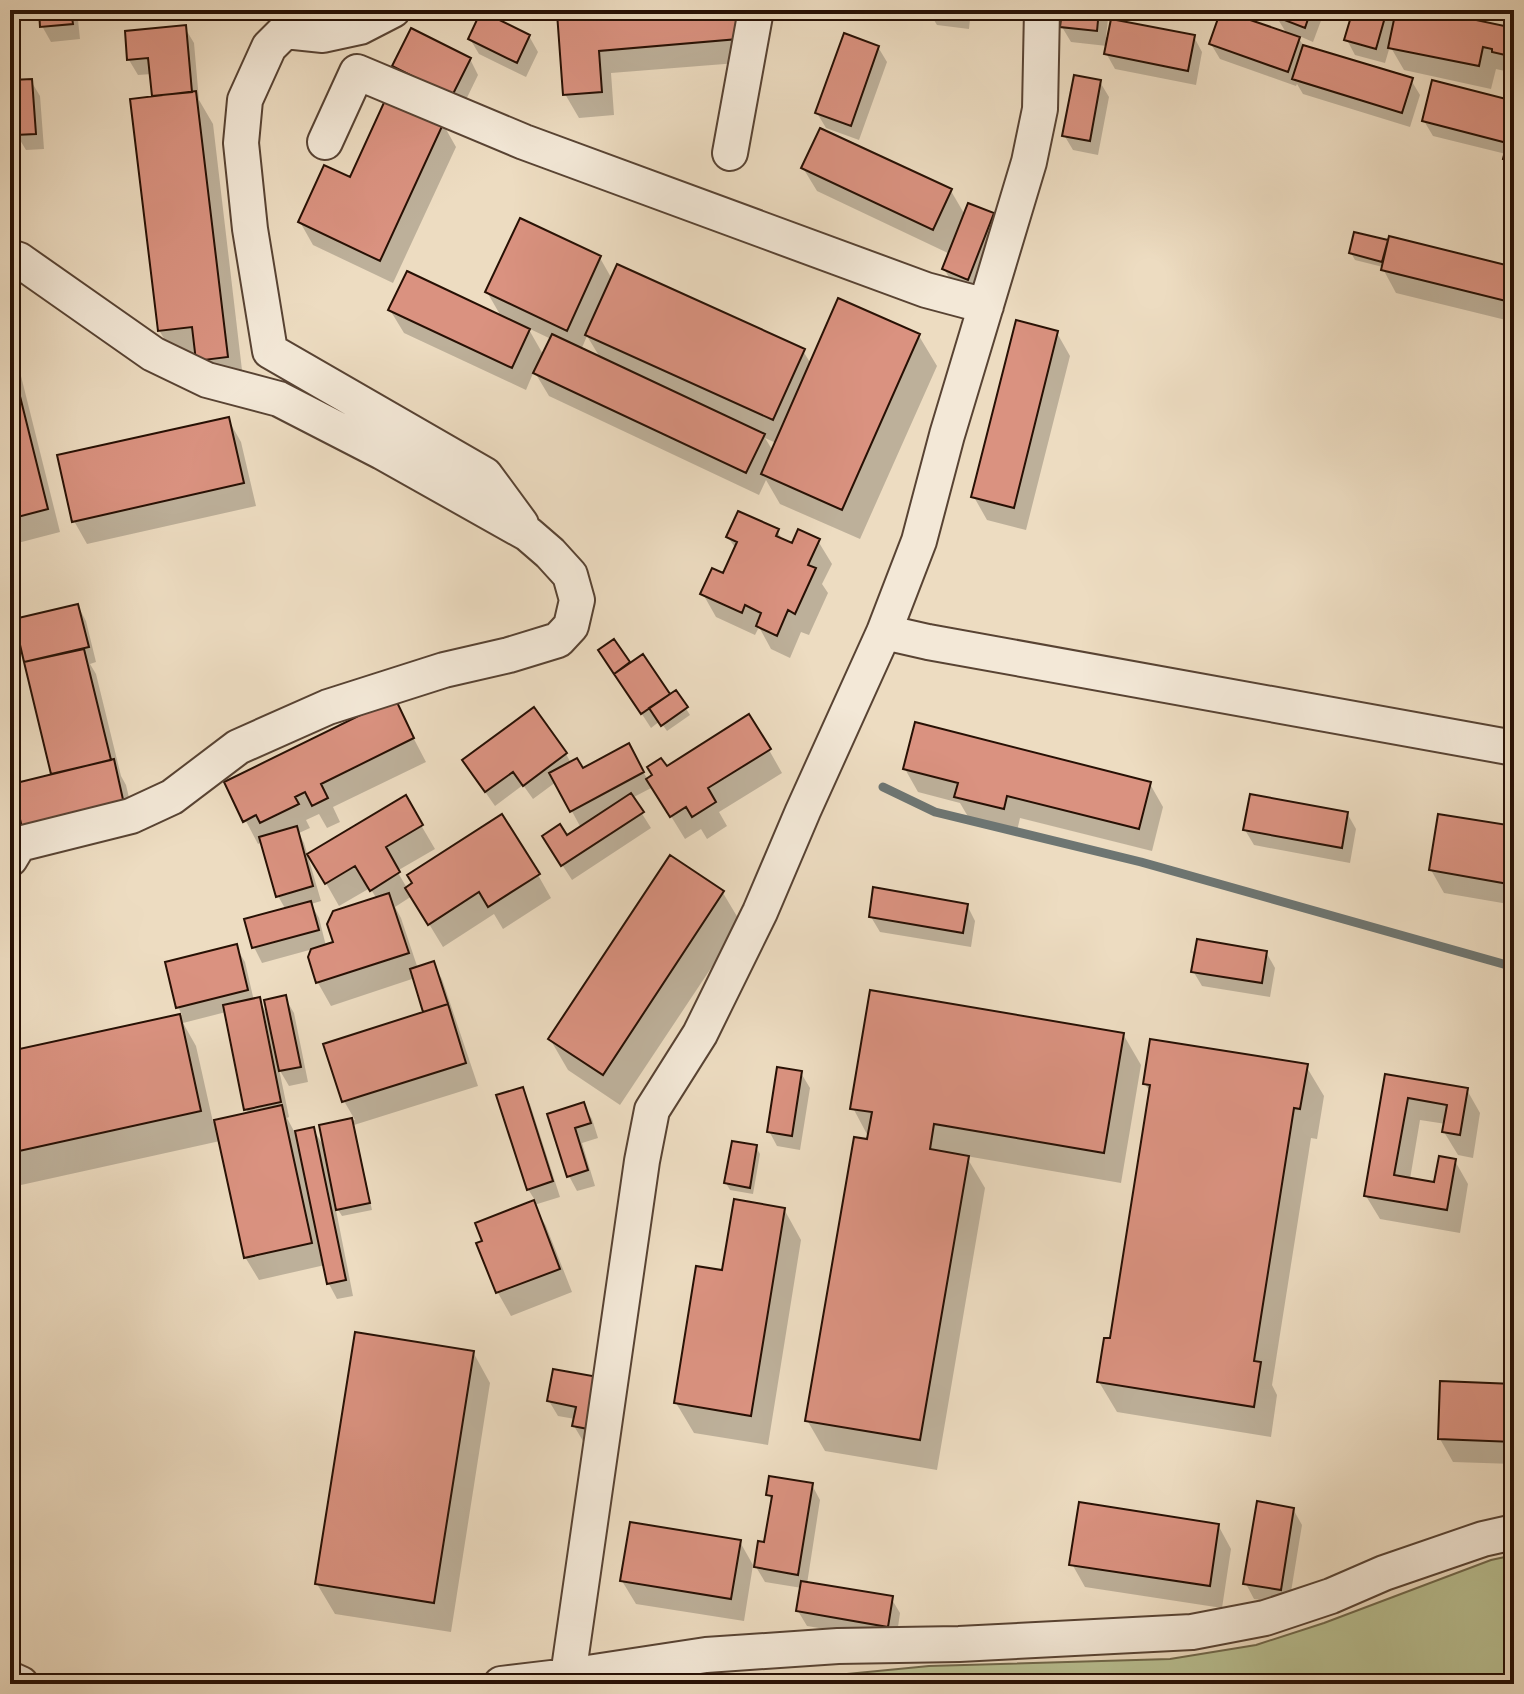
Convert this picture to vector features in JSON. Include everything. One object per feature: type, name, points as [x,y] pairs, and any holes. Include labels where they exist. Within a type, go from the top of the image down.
[{"type":"street","points":[[393,10],[360,27],[323,35],[285,31],[269,47],[245,100],[241,143],[250,229],[270,351],[485,475],[528,534]]},
{"type":"street","points":[[730,153],[756,10]]},
{"type":"street","points":[[568,1676],[652,1110],[700,1034],[760,912],[884,632],[919,541],[947,435],[1029,162],[1040,109],[1042,10]]},
{"type":"street","points":[[325,142],[357,72],[524,142],[926,290],[986,306]]},
{"type":"street","points":[[10,257],[19,260],[153,354],[207,380],[279,399],[382,452],[528,534],[570,575],[577,600],[571,626],[558,640],[444,670],[328,707],[238,747],[172,797],[131,816],[19,844],[10,859]]},
{"type":"street","points":[[884,632],[1514,748]]},
{"type":"street","points":[[501,1684],[721,1654],[838,1646],[959,1644],[1192,1632],[1265,1618],[1331,1596],[1384,1573],[1483,1539],[1514,1532]]},
{"type":"street","points":[[10,1679],[21,1684]]},
{"type":"green space","points":[[1514,1555],[1514,1684],[743,1684],[929,1666],[1170,1659],[1256,1645],[1324,1623],[1491,1560]]},
{"type":"building","points":[[39,10],[71,10],[73,24],[40,27]]},
{"type":"building","points":[[736,10],[738,39],[599,51],[602,92],[563,95],[557,13]]},
{"type":"building","points":[[926,10],[961,10],[961,15]]},
{"type":"building","points":[[1062,10],[1099,10],[1097,31],[1060,27]]},
{"type":"building","points":[[1221,10],[1300,37],[1288,72],[1209,44]]},
{"type":"building","points":[[1276,10],[1311,10],[1305,28],[1274,16]]},
{"type":"building","points":[[1353,10],[1387,10],[1376,49],[1344,40]]},
{"type":"building","points":[[1396,10],[1429,10],[1514,28],[1514,57],[1483,47],[1479,66],[1388,48]]},
{"type":"building","points":[[481,11],[530,35],[517,63],[468,39]]},
{"type":"building","points":[[1111,19],[1195,35],[1188,71],[1104,54]]},
{"type":"building","points":[[186,25],[192,92],[152,96],[148,58],[127,60],[125,31]]},
{"type":"building","points":[[411,28],[471,58],[452,96],[392,66]]},
{"type":"building","points":[[844,33],[879,46],[851,126],[815,113]]},
{"type":"building","points":[[1303,45],[1413,78],[1402,113],[1292,79]]},
{"type":"building","points":[[1074,75],[1101,80],[1090,141],[1062,136]]},
{"type":"building","points":[[32,79],[36,134],[15,135],[11,80]]},
{"type":"building","points":[[1432,80],[1514,101],[1507,143],[1422,121]]},
{"type":"building","points":[[196,91],[228,357],[196,361],[192,327],[158,331],[130,99]]},
{"type":"building","points":[[387,96],[444,122],[380,261],[298,222],[324,165],[350,177]]},
{"type":"building","points":[[1514,124],[1514,162],[1503,159]]},
{"type":"building","points":[[820,128],[952,189],[933,230],[801,168]]},
{"type":"building","points":[[968,203],[994,213],[968,280],[942,269]]},
{"type":"building","points":[[520,218],[601,256],[567,331],[485,292]]},
{"type":"building","points":[[1354,232],[1388,240],[1382,262],[1349,253]]},
{"type":"building","points":[[1389,236],[1514,267],[1514,303],[1381,270]]},
{"type":"building","points":[[617,264],[805,349],[773,420],[585,335]]},
{"type":"building","points":[[407,271],[530,329],[512,368],[388,310]]},
{"type":"building","points":[[838,298],[920,334],[842,510],[761,474]]},
{"type":"building","points":[[1016,320],[1058,331],[1014,508],[971,497]]},
{"type":"building","points":[[552,334],[765,434],[746,473],[533,373]]},
{"type":"building","points":[[10,356],[48,509],[10,519]]},
{"type":"building","points":[[229,417],[244,483],[72,522],[57,455]]},
{"type":"building","points":[[738,511],[779,529],[776,536],[792,543],[798,529],[820,539],[808,565],[816,568],[795,614],[788,610],[777,636],[756,626],[761,613],[745,605],[742,613],[700,594],[712,568],[723,573],[737,542],[726,537]]},
{"type":"building","points":[[78,604],[89,647],[24,662],[14,619]]},
{"type":"building","points":[[614,639],[630,662],[614,674],[598,650]]},
{"type":"building","points":[[84,649],[111,760],[51,774],[24,662]]},
{"type":"building","points":[[643,654],[670,694],[641,714],[614,674]]},
{"type":"building","points":[[676,690],[688,707],[661,726],[649,708]]},
{"type":"building","points":[[395,698],[414,738],[321,784],[328,798],[312,806],[305,792],[295,797],[299,804],[260,823],[256,815],[243,822],[224,782]]},
{"type":"building","points":[[534,707],[567,753],[523,786],[513,772],[485,792],[462,760]]},
{"type":"building","points":[[749,714],[771,749],[708,788],[716,802],[692,817],[686,807],[670,817],[646,779],[652,775],[647,767],[661,758],[667,766]]},
{"type":"building","points":[[915,722],[1151,782],[1139,829],[1007,796],[1004,809],[954,797],[958,783],[903,769]]},
{"type":"building","points":[[629,743],[644,772],[570,812],[549,773],[577,758],[583,768]]},
{"type":"building","points":[[114,759],[124,804],[22,828],[12,784]]},
{"type":"building","points":[[631,793],[644,812],[561,866],[542,836],[560,824],[567,835]]},
{"type":"building","points":[[1250,794],[1348,812],[1342,848],[1243,830]]},
{"type":"building","points":[[406,795],[423,825],[386,847],[400,872],[370,891],[355,866],[325,884],[307,854]]},
{"type":"building","points":[[502,814],[540,874],[488,907],[479,892],[428,925],[405,888],[412,883],[407,875]]},
{"type":"building","points":[[1438,814],[1514,826],[1514,885],[1429,870]]},
{"type":"building","points":[[297,826],[313,886],[276,897],[259,837]]},
{"type":"building","points":[[670,855],[724,891],[603,1075],[548,1039]]},
{"type":"building","points":[[873,887],[968,904],[963,933],[869,917]]},
{"type":"building","points":[[389,893],[409,953],[316,983],[308,957],[311,949],[333,942],[327,924],[333,911]]},
{"type":"building","points":[[311,901],[319,930],[252,948],[244,919]]},
{"type":"building","points":[[1197,939],[1267,951],[1262,983],[1191,972]]},
{"type":"building","points":[[237,944],[248,990],[176,1008],[165,962]]},
{"type":"building","points":[[434,961],[448,1004],[423,1012],[410,969]]},
{"type":"building","points":[[870,990],[1124,1033],[1104,1153],[934,1124],[930,1149],[969,1156],[920,1440],[805,1421],[854,1137],[867,1139],[872,1112],[850,1109]]},
{"type":"building","points":[[286,995],[301,1067],[279,1071],[264,1000]]},
{"type":"building","points":[[260,997],[281,1102],[244,1110],[223,1005]]},
{"type":"building","points":[[448,1004],[466,1063],[342,1102],[323,1044]]},
{"type":"building","points":[[180,1014],[201,1111],[10,1153],[10,1051]]},
{"type":"building","points":[[1150,1039],[1308,1064],[1300,1109],[1294,1108],[1254,1361],[1261,1362],[1254,1407],[1097,1382],[1104,1338],[1110,1338],[1150,1085],[1143,1084]]},
{"type":"building","points":[[777,1067],[802,1071],[792,1136],[767,1132]]},
{"type":"building","points":[[1385,1074],[1468,1088],[1460,1135],[1442,1132],[1447,1105],[1408,1098],[1394,1175],[1434,1182],[1439,1156],[1456,1159],[1447,1210],[1364,1196]]},
{"type":"building","points":[[523,1087],[553,1181],[527,1190],[496,1095]]},
{"type":"building","points":[[584,1102],[591,1123],[575,1128],[588,1170],[567,1177],[547,1114]]},
{"type":"building","points":[[282,1105],[312,1243],[244,1258],[214,1120]]},
{"type":"building","points":[[352,1118],[370,1203],[336,1210],[319,1125]]},
{"type":"building","points":[[314,1127],[346,1280],[327,1284],[295,1131]]},
{"type":"building","points":[[732,1141],[757,1145],[750,1188],[724,1183]]},
{"type":"building","points":[[734,1199],[785,1208],[751,1416],[674,1403],[696,1266],[722,1270]]},
{"type":"building","points":[[534,1200],[560,1269],[496,1293],[476,1243],[482,1241],[475,1223]]},
{"type":"building","points":[[355,1332],[474,1351],[434,1603],[315,1584]]},
{"type":"building","points":[[553,1369],[598,1377],[588,1429],[572,1426],[576,1407],[547,1401]]},
{"type":"building","points":[[1440,1381],[1514,1384],[1514,1442],[1438,1439]]},
{"type":"building","points":[[769,1476],[813,1483],[798,1575],[754,1567],[758,1541],[764,1542],[772,1496],[766,1495]]},
{"type":"building","points":[[1257,1501],[1294,1508],[1281,1590],[1243,1584]]},
{"type":"building","points":[[1079,1502],[1219,1524],[1210,1586],[1069,1565]]},
{"type":"building","points":[[630,1522],[741,1540],[731,1599],[620,1581]]},
{"type":"building","points":[[801,1581],[893,1596],[888,1627],[796,1611]]},
{"type":"waterway","points":[[883,787],[935,812],[1141,862],[1514,967]]}]
